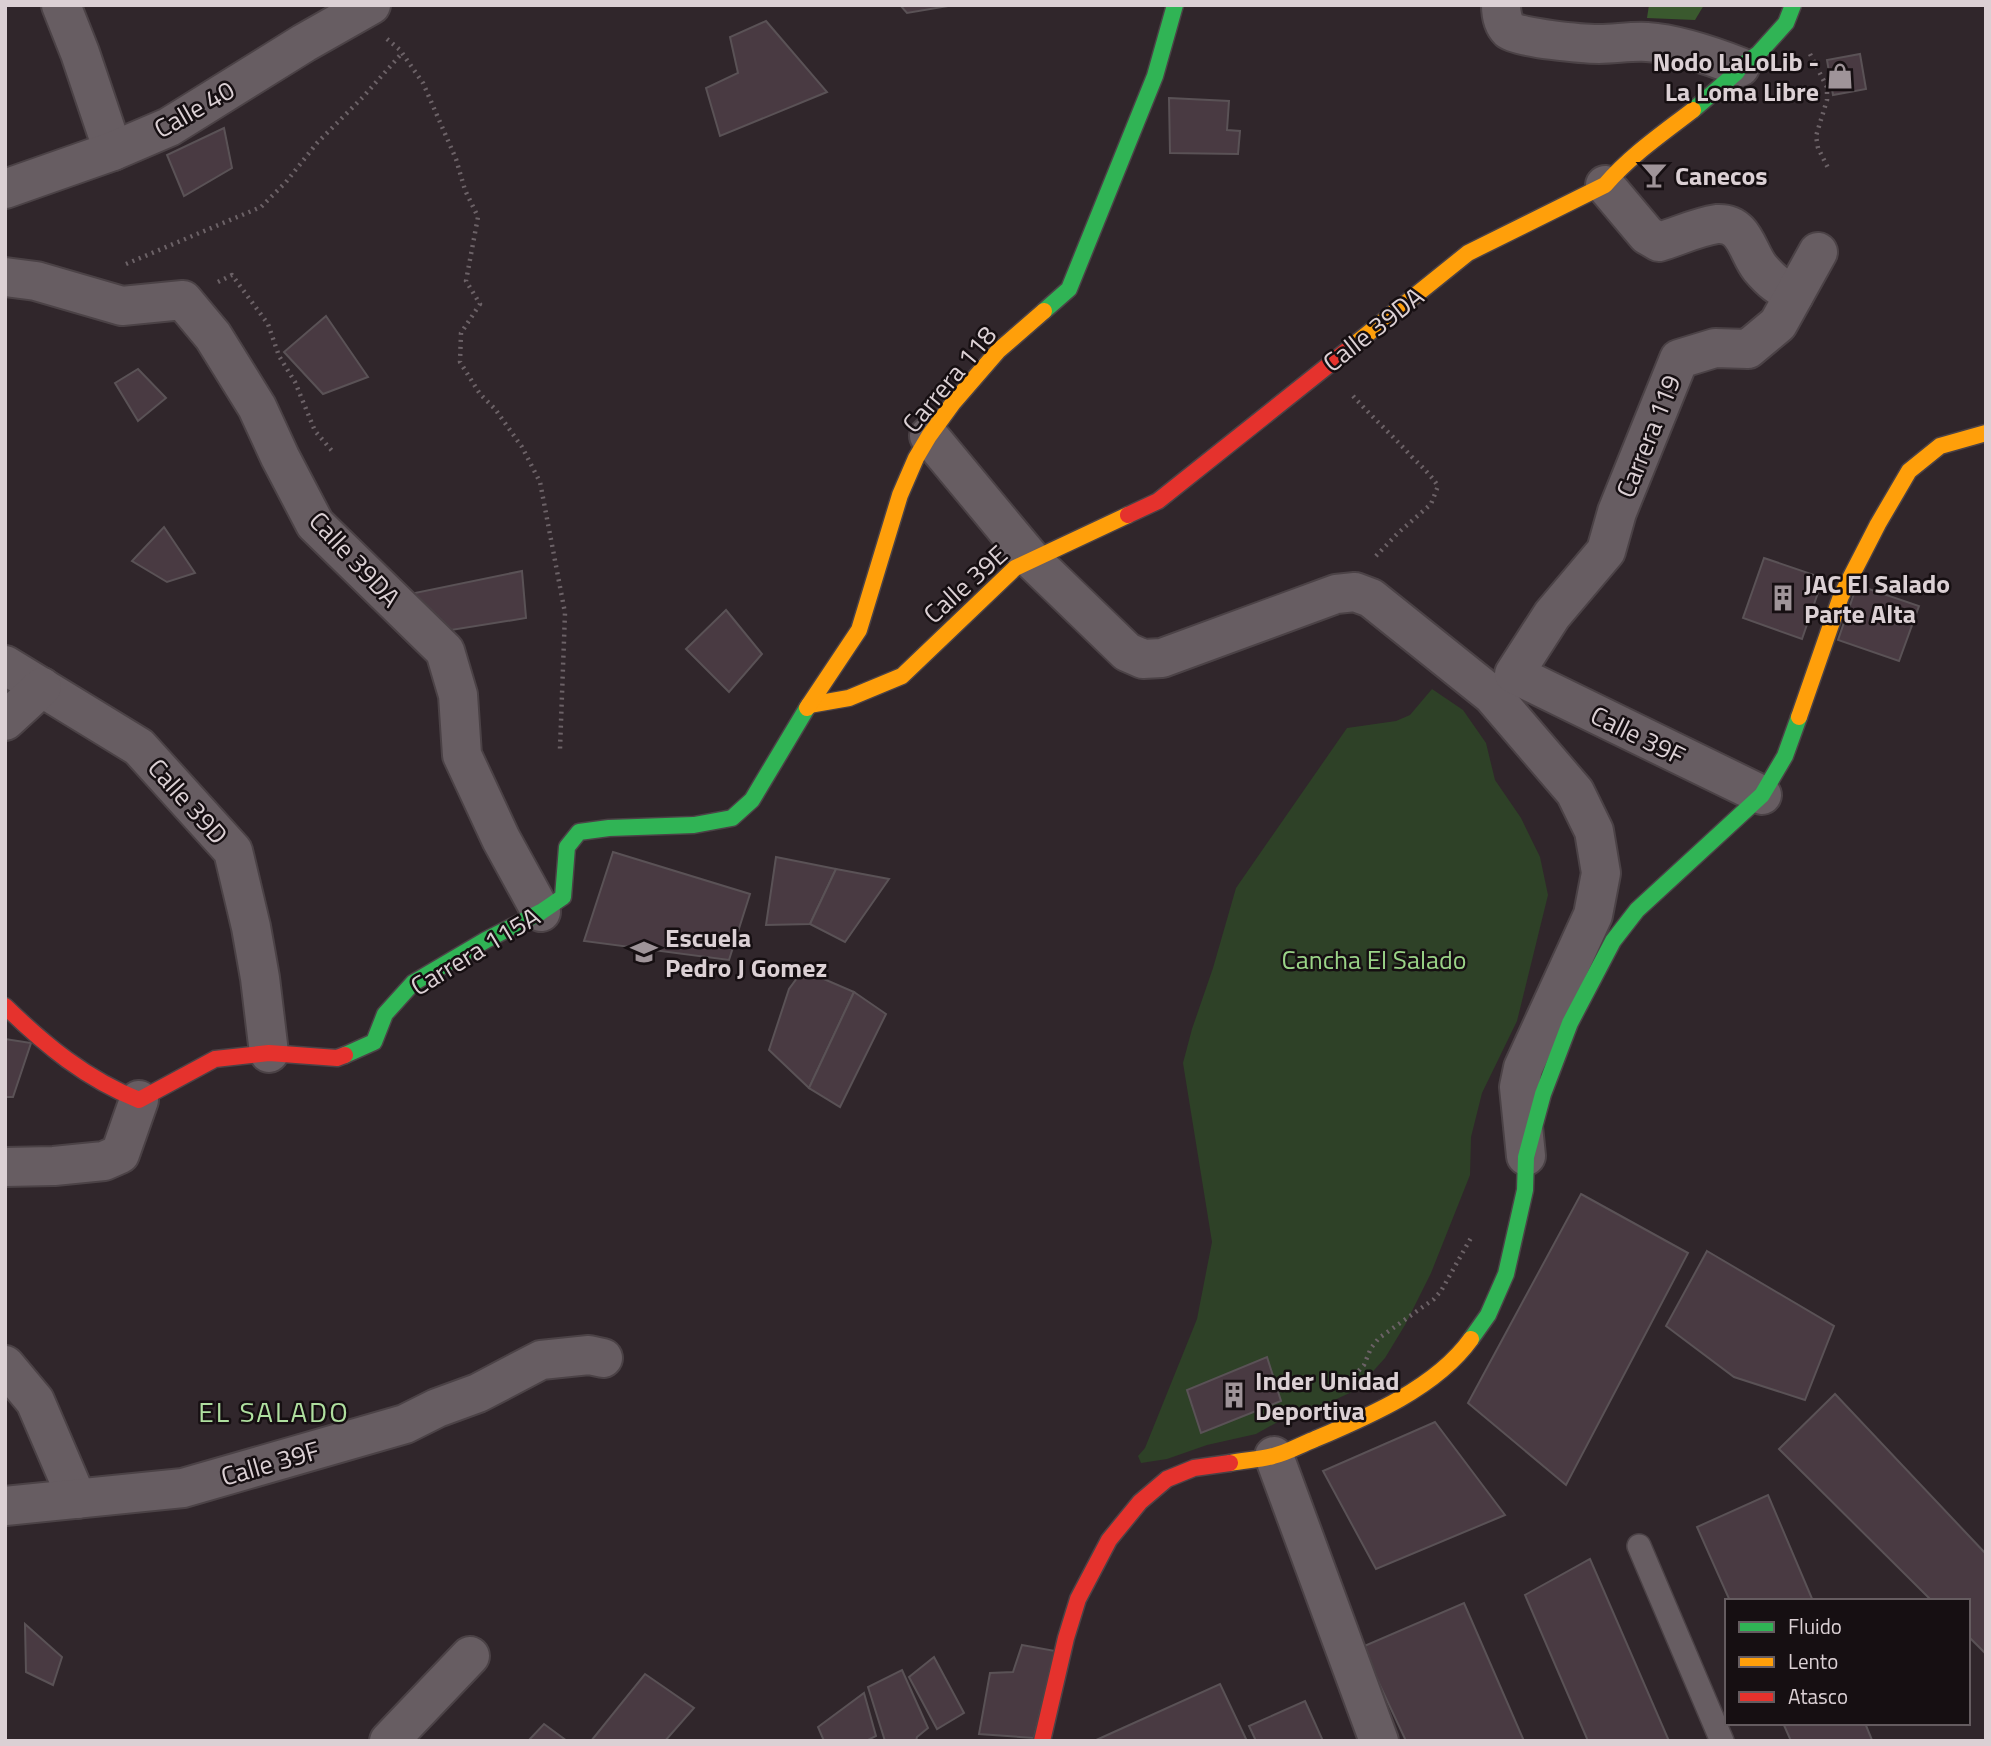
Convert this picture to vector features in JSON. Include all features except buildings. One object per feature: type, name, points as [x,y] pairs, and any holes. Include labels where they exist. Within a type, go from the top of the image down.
[{"type":"street","points":[[61,5],[80,52],[113,151]]},
{"type":"street","name":"Carrera 118","points":[[732,818],[752,800],[809,705],[859,630],[900,495],[929,436],[953,403],[998,351],[1069,289],[1155,76],[1175,5]]},
{"type":"street","points":[[1502,5],[1504,23],[1510,31],[1519,35],[1597,44],[1648,42],[1708,54],[1740,67]]},
{"type":"street","points":[[1786,23],[1793,5]]},
{"type":"street","name":"Calle 40","points":[[5,189],[113,151],[169,127],[304,43],[364,10]]},
{"type":"street","name":"Calle 39DA","points":[[1158,500],[1468,253],[1605,185],[1645,145],[1692,111],[1758,54],[1786,23]]},
{"type":"street","points":[[1605,185],[1647,235],[1660,242],[1695,229],[1721,224],[1734,228],[1747,241],[1757,265],[1774,284],[1794,295]]},
{"type":"street","name":"Carrera 119","points":[[1514,674],[1552,615],[1606,551],[1617,512],[1679,359],[1715,348],[1748,349],[1778,324],[1818,251]]},
{"type":"street","name":"Calle 39DA","points":[[5,277],[36,281],[122,306],[183,300],[213,336],[257,407],[315,524],[445,652],[458,695],[462,755],[500,839],[541,912]]},
{"type":"street","points":[[1526,1157],[1543,1094],[1570,1023],[1613,941],[1637,910],[1762,796],[1786,757],[1841,596],[1909,471],[1940,446],[1986,433]]},
{"type":"street","points":[[929,436],[1031,559],[1127,652],[1143,659],[1162,658],[1336,594],[1355,592],[1371,598],[1492,695],[1575,792],[1594,831],[1601,873],[1593,915],[1523,1068],[1519,1087],[1526,1157],[1525,1190],[1506,1274],[1488,1315],[1464,1349],[1440,1371],[1411,1392],[1358,1421],[1274,1456],[1194,1468],[1167,1479],[1140,1502],[1109,1540],[1079,1599],[1066,1638],[1042,1741]]},
{"type":"street","name":"Calle 39E","points":[[809,705],[849,698],[902,676],[1015,568],[1158,500]]},
{"type":"street","name":"Calle 39D","points":[[5,665],[139,747],[233,851],[251,927],[269,1053]]},
{"type":"street","name":"Calle 39F","points":[[1514,674],[1762,796]]},
{"type":"street","points":[[5,721],[42,687]]},
{"type":"street","name":"Carrera 115A","points":[[130,1097],[215,1059],[269,1053],[337,1059],[374,1042],[386,1014],[413,983],[563,897],[567,848],[579,832],[609,828],[694,825],[732,818]]},
{"type":"street","points":[[5,1006],[38,1038],[94,1081],[130,1097],[120,1154],[104,1161],[5,1167]]},
{"type":"street","name":"Calle 39F","points":[[5,1506],[183,1488],[405,1424],[437,1408],[478,1393],[541,1360],[589,1356],[603,1358]]},
{"type":"street","points":[[5,1365],[35,1401],[77,1499]]},
{"type":"street","points":[[1274,1456],[1379,1741]]},
{"type":"street","points":[[389,1741],[470,1656]]},
{"type":"lane","points":[[1639,1546],[1722,1741]]},
{"type":"path","points":[[364,10],[402,52],[423,83],[478,216],[466,281],[480,304],[461,333],[460,362],[480,394],[495,409],[522,447],[540,482],[565,613],[560,749]]},
{"type":"path","points":[[1786,23],[1807,46],[1827,87],[1827,100],[1816,136],[1818,148],[1828,168]]},
{"type":"path","points":[[82,294],[124,265],[261,207],[402,52]]},
{"type":"path","points":[[1326,367],[1378,423],[1430,473],[1438,486],[1431,505],[1362,568],[1355,592]]},
{"type":"green space","points":[[1649,5],[1704,5],[1695,20],[1647,18]]},
{"type":"green space","name":"Cancha El Salado","points":[[1432,689],[1463,710],[1486,743],[1495,780],[1521,818],[1540,857],[1548,895],[1517,1021],[1482,1093],[1471,1137],[1470,1175],[1431,1273],[1405,1325],[1385,1358],[1356,1390],[1283,1419],[1256,1434],[1207,1445],[1167,1459],[1141,1463],[1138,1456],[1145,1448],[1197,1319],[1212,1242],[1183,1063],[1236,888],[1347,728],[1396,721],[1410,715]]},
{"type":"traffic: fast","points":[[1044,311],[1069,289],[1155,76],[1175,5]]},
{"type":"traffic: fast","points":[[1693,110],[1758,54],[1786,23],[1793,5]]},
{"type":"traffic: fast","points":[[345,1055],[374,1042],[385,1014],[413,983],[563,897],[567,847],[579,832],[609,828],[694,825],[732,818],[752,800],[807,708]]},
{"type":"traffic: fast","points":[[1471,1339],[1488,1315],[1506,1274],[1525,1190],[1526,1157],[1543,1094],[1570,1023],[1613,941],[1637,910],[1762,795],[1785,756],[1799,717]]},
{"type":"traffic: slow","points":[[1350,348],[1468,253],[1605,185],[1636,154],[1693,110]]},
{"type":"traffic: slow","points":[[807,708],[859,630],[900,495],[929,436],[953,403],[998,351],[1044,311]]},
{"type":"traffic: slow","points":[[1799,717],[1841,596],[1909,471],[1940,446],[1986,433]]},
{"type":"traffic: slow","points":[[809,705],[849,698],[902,676],[1015,568],[1128,515]]},
{"type":"traffic: slow","points":[[1230,1463],[1283,1453],[1377,1411],[1439,1372],[1471,1339]]},
{"type":"traffic: jam","points":[[1128,515],[1158,501],[1350,348]]},
{"type":"traffic: jam","points":[[5,1006],[67,1060],[101,1082],[139,1100],[215,1059],[269,1053],[337,1058],[345,1055]]},
{"type":"traffic: jam","points":[[1042,1741],[1078,1599],[1109,1540],[1140,1502],[1167,1479],[1194,1468],[1230,1463]]},
{"type":"place","name":"Nodo LaLoLib - La Loma Libre","points":[[1840,76]]},
{"type":"place","name":"Canecos","points":[[1654,175]]},
{"type":"place","name":"JAC El Salado Parte Alta","points":[[1783,598]]},
{"type":"place","name":"Escuela Pedro J Gomez","points":[[644,952]]},
{"type":"place","name":"Inder Unidad Deportiva","points":[[1234,1395]]},
{"type":"district","name":"EL SALADO","points":[[274,1411]]}]
